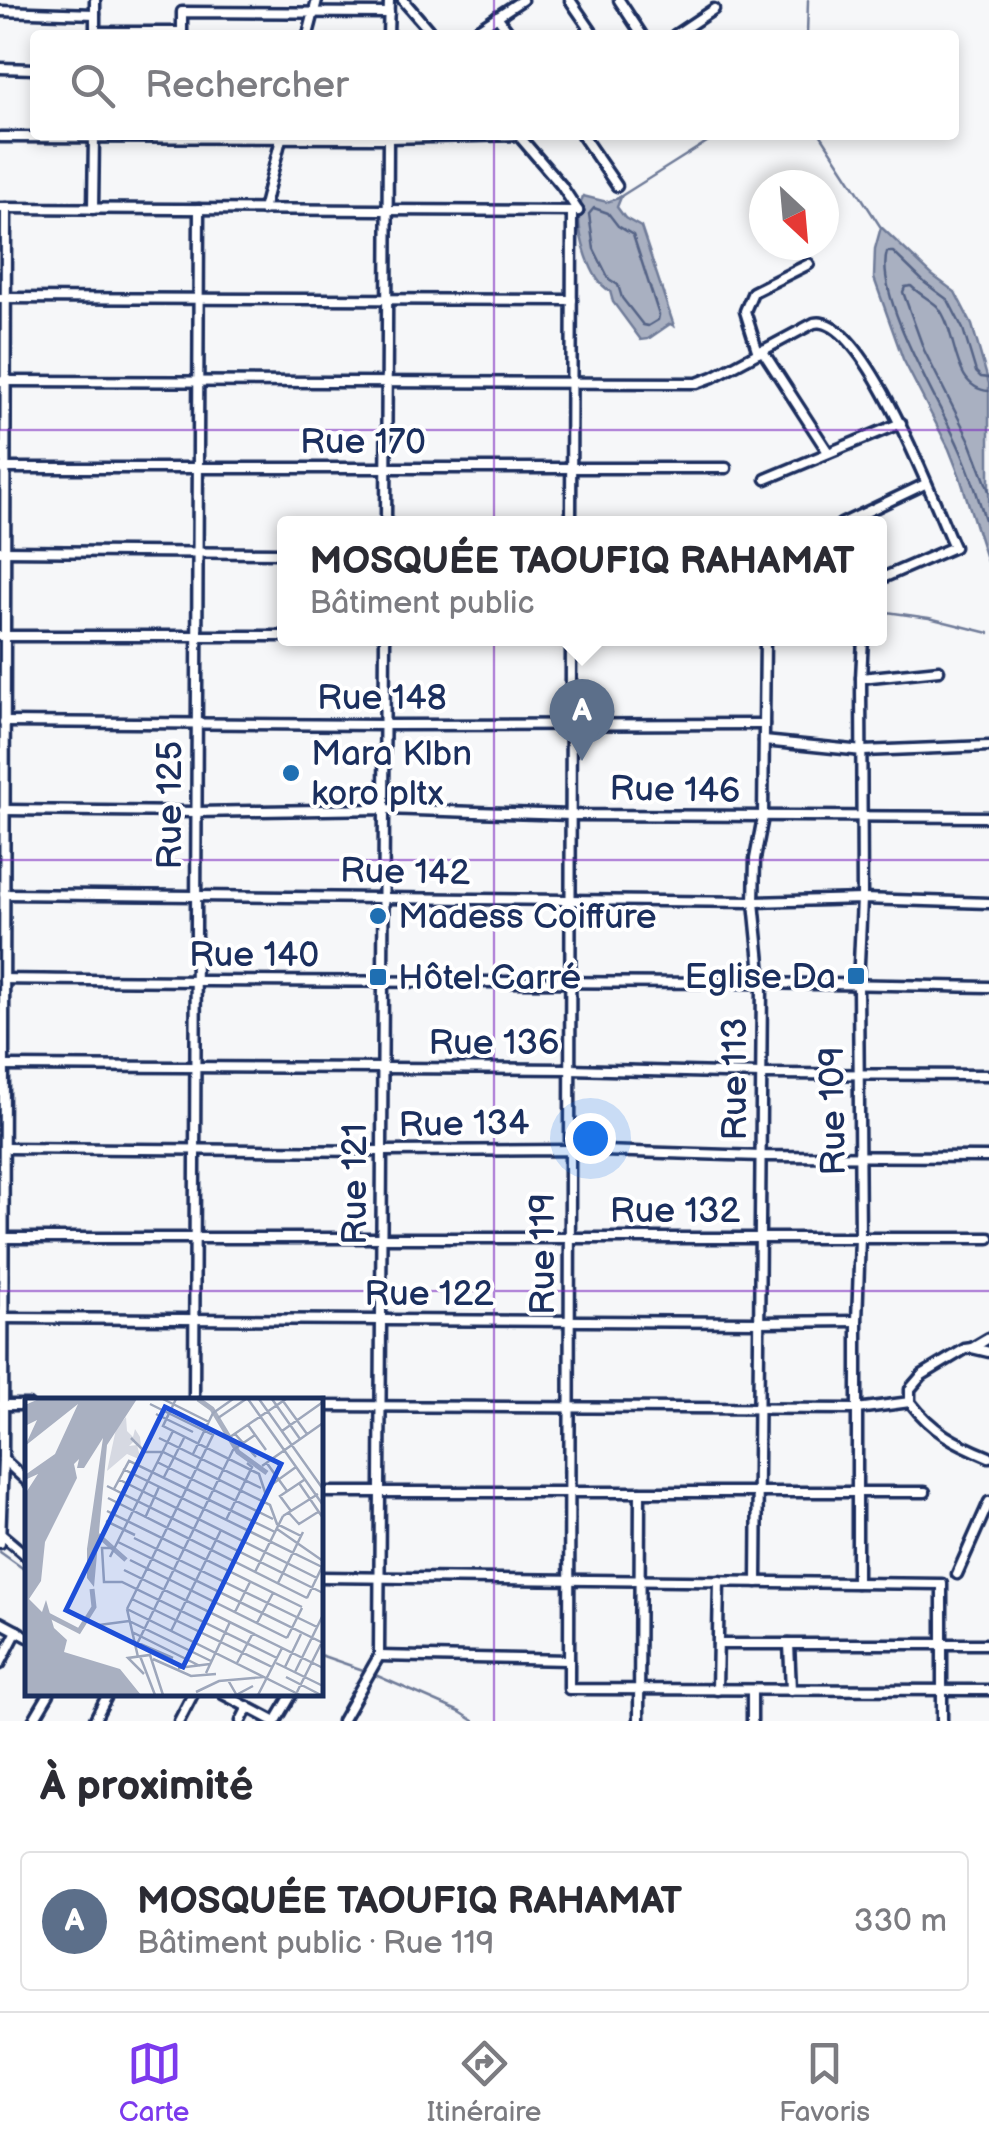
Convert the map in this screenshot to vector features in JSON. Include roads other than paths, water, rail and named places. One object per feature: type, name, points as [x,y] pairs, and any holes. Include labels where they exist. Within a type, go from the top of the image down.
[{"type":"street","points":[[95,30],[96,0]]},
{"type":"street","points":[[309,30],[318,0]]},
{"type":"street","points":[[388,30],[389,0]]},
{"type":"street","points":[[404,0],[429,30]]},
{"type":"street","points":[[476,30],[522,0]]},
{"type":"street","points":[[570,0],[591,30]]},
{"type":"street","points":[[620,0],[639,30]]},
{"type":"street","points":[[682,30],[714,9]]},
{"type":"street","points":[[0,11],[95,14]]},
{"type":"street","points":[[182,30],[182,12],[388,13]]},
{"type":"street","points":[[497,16],[507,30]]},
{"type":"street","points":[[0,68],[30,68]]},
{"type":"street","points":[[0,137],[30,137]]},
{"type":"street","points":[[93,209],[94,140]]},
{"type":"street","points":[[263,210],[281,140]]},
{"type":"street","points":[[386,516],[388,140]]},
{"type":"street","points":[[524,140],[561,186],[575,211],[571,516]]},
{"type":"street","points":[[585,140],[617,186]]},
{"type":"street","points":[[25,1555],[1,1540],[3,208],[575,211]]},
{"type":"street","name":"Rue 125","points":[[194,1398],[199,209]]},
{"type":"street","points":[[808,264],[753,292],[746,311],[760,351],[828,452]]},
{"type":"street","points":[[3,298],[572,300]]},
{"type":"street","points":[[3,381],[697,383],[822,322],[829,324],[870,368],[901,423],[958,560]]},
{"type":"street","points":[[766,479],[901,423]]},
{"type":"street","name":"Rue 170","points":[[3,468],[726,468]]},
{"type":"street","points":[[857,516],[926,484]]},
{"type":"street","points":[[867,511],[867,516]]},
{"type":"street","points":[[887,576],[954,547]]},
{"type":"street","points":[[3,551],[277,553]]},
{"type":"street","points":[[3,636],[277,636]]},
{"type":"street","name":"Rue 121","points":[[342,1721],[379,1656],[385,646]]},
{"type":"street","name":"Rue 119","points":[[571,646],[568,1690],[639,1690]]},
{"type":"street","name":"Rue 113","points":[[758,1582],[762,983],[754,902],[755,859],[763,817],[764,646]]},
{"type":"street","name":"Rue 109","points":[[857,1583],[858,984],[863,646]]},
{"type":"street","points":[[861,678],[939,670]]},
{"type":"street","name":"Rue 148","points":[[2,722],[764,724]]},
{"type":"street","points":[[764,740],[863,750],[989,746]]},
{"type":"street","name":"Rue 146","points":[[2,810],[384,809],[570,815],[989,817]]},
{"type":"street","name":"Rue 142","points":[[2,894],[989,903]]},
{"type":"street","name":"Rue 140","points":[[2,978],[989,988]]},
{"type":"street","name":"Rue 136","points":[[2,1066],[989,1075]]},
{"type":"street","name":"Rue 134","points":[[2,1148],[989,1156]]},
{"type":"street","name":"Rue 132","points":[[2,1238],[989,1238]]},
{"type":"street","name":"Rue 122","points":[[2,1318],[858,1320]]},
{"type":"street","points":[[989,1338],[922,1375],[910,1389],[910,1402],[921,1417],[953,1442],[989,1457]]},
{"type":"street","points":[[972,1348],[989,1352]]},
{"type":"street","points":[[322,1406],[857,1408],[910,1402]]},
{"type":"street","points":[[3,1459],[25,1479]]},
{"type":"street","points":[[322,1492],[925,1492]]},
{"type":"street","points":[[639,1721],[640,1492]]},
{"type":"street","points":[[957,1574],[989,1502]]},
{"type":"street","points":[[322,1576],[942,1584],[942,1721]]},
{"type":"street","points":[[717,1690],[719,1582]]},
{"type":"street","points":[[0,1622],[25,1635]]},
{"type":"street","points":[[0,1664],[18,1631]]},
{"type":"street","points":[[718,1644],[989,1644]]},
{"type":"street","points":[[789,1644],[791,1690]]},
{"type":"street","points":[[379,1656],[568,1660]]},
{"type":"street","points":[[639,1690],[989,1690]]},
{"type":"street","points":[[752,1690],[752,1721]]},
{"type":"street","points":[[33,1721],[48,1696]]},
{"type":"street","points":[[94,1721],[107,1696]]},
{"type":"street","points":[[178,1721],[193,1696]]},
{"type":"street","points":[[227,1696],[275,1721],[291,1696]]},
{"type":"street","points":[[240,1721],[248,1708]]},
{"type":"water","points":[[583,196],[607,202],[621,197],[617,207],[625,218],[641,227],[674,326],[670,324],[641,340],[613,302],[610,291],[591,267],[583,244],[579,213]]},
{"type":"water","points":[[881,227],[955,292],[972,325],[989,384],[989,568],[949,449],[903,359],[874,278]]},
{"type":"waterway","points":[[807,30],[808,0]]},
{"type":"waterway","points":[[618,198],[710,140]]},
{"type":"waterway","points":[[824,140],[880,226]]},
{"type":"waterway","points":[[887,612],[989,633]]},
{"type":"waterway","points":[[0,1552],[25,1570]]},
{"type":"waterway","points":[[322,1656],[366,1671]]},
{"type":"waterway","points":[[373,1674],[474,1721]]},
{"type":"place","name":"MOSQUÉE TAOUFIQ RAHAMAT","points":[[582,761]]},
{"type":"place","name":"Mara Klbn koro pltx","points":[[291,773]]},
{"type":"place","name":"Madess Coiffure","points":[[378,916]]},
{"type":"place","name":"Eglise Da","points":[[856,976]]},
{"type":"place","name":"Hôtel Carré","points":[[378,977]]}]
